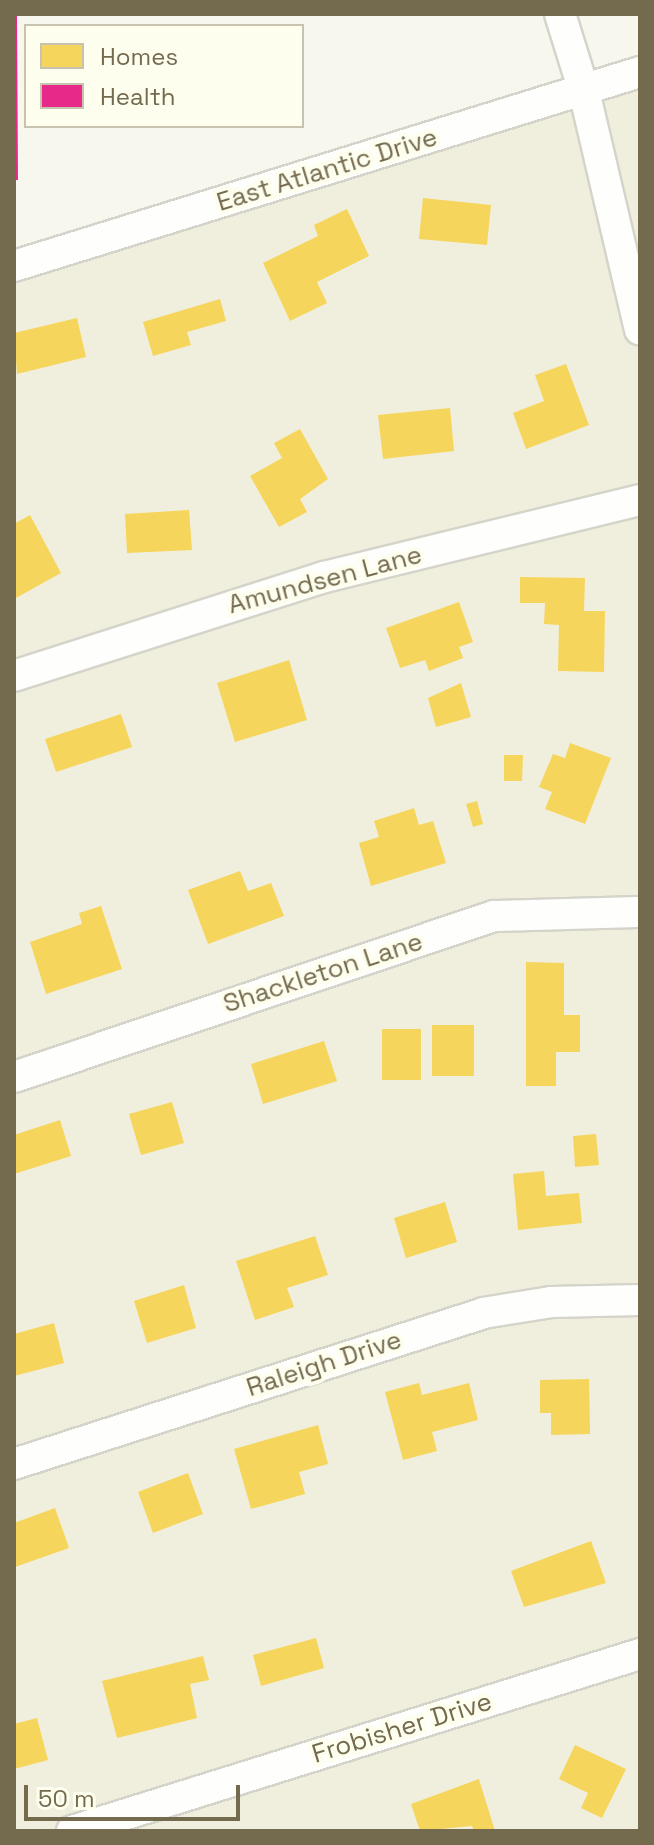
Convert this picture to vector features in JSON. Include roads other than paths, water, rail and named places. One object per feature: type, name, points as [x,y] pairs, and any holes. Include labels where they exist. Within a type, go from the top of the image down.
[{"type":"street","points":[[560,14],[584,91],[640,330]]},
{"type":"street","name":"East Atlantic Drive","points":[[14,266],[640,72]]},
{"type":"street","name":"Amundsen Lane","points":[[14,676],[324,577],[640,500]]},
{"type":"street","name":"Shackleton Lane","points":[[14,1077],[494,916],[640,912]]},
{"type":"street","name":"Raleigh Drive","points":[[14,1464],[483,1313],[552,1302],[640,1300]]},
{"type":"street","name":"Frobisher Drive","points":[[72,1831],[640,1654]]}]
